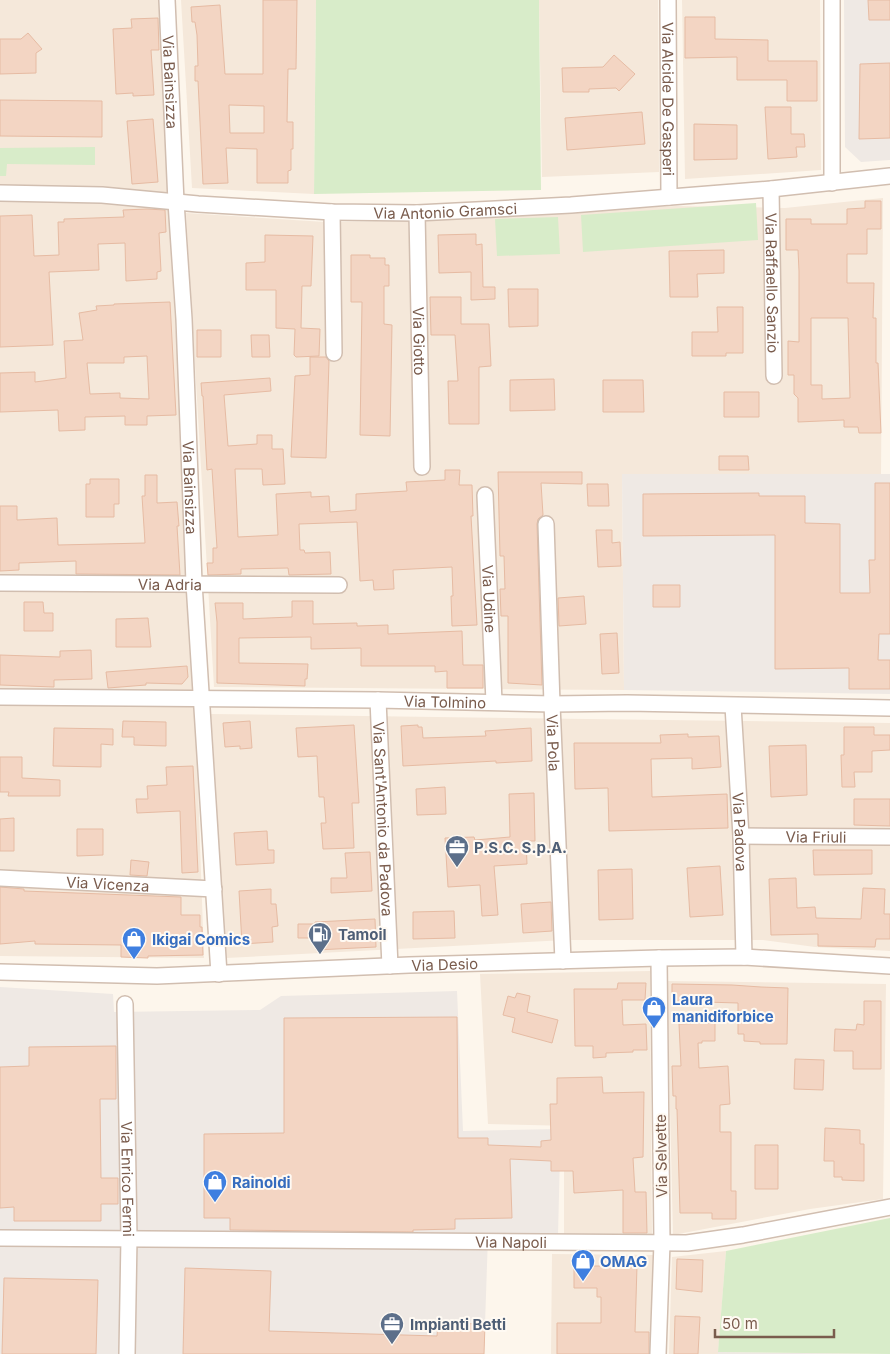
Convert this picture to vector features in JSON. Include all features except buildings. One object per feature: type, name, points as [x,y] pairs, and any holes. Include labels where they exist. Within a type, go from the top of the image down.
[{"type":"street","name":"Via Bainsizza","points":[[167,0],[176,202],[184,319],[194,583],[219,974]]},
{"type":"street","name":"Via Alcide De Gasperi","points":[[668,0],[669,197]]},
{"type":"street","points":[[832,0],[832,183]]},
{"type":"street","name":"Via Antonio Gramsci","points":[[0,193],[102,195],[176,202],[332,212],[417,213],[571,205],[771,189],[890,176]]},
{"type":"street","name":"Via Raffaello Sanzio","points":[[771,189],[774,376]]},
{"type":"street","points":[[332,212],[334,353]]},
{"type":"street","name":"Via Giotto","points":[[417,213],[422,467]]},
{"type":"street","name":"Via Udine","points":[[485,495],[494,702]]},
{"type":"street","name":"Via Pola","points":[[546,524],[563,961]]},
{"type":"street","name":"Via Adria","points":[[0,583],[340,585]]},
{"type":"street","name":"Via Tolmino","points":[[0,697],[378,700],[552,704],[627,703],[890,708]]},
{"type":"street","name":"Via Sant'Antonio da Padova","points":[[378,700],[390,966]]},
{"type":"street","name":"Via Padova","points":[[734,706],[741,836],[744,957]]},
{"type":"street","name":"Via Friuli","points":[[741,836],[890,837]]},
{"type":"street","name":"Via Vicenza","points":[[0,878],[214,889]]},
{"type":"street","name":"Via Desio","points":[[0,972],[125,976],[219,974],[390,966],[744,957],[890,966]]},
{"type":"street","name":"Via Selvette","points":[[658,958],[662,1243],[658,1354]]},
{"type":"street","name":"Via Enrico Fermi","points":[[125,1004],[129,1238],[127,1354]]},
{"type":"street","name":"Via Napoli","points":[[0,1238],[687,1243],[742,1235],[890,1207]]},
{"type":"shaded area","points":[[0,0],[163,0],[168,202],[191,587],[204,958],[0,956]]},
{"type":"shaded area","points":[[181,0],[316,0],[314,194],[192,188]]},
{"type":"shaded area","points":[[539,0],[658,0],[659,172],[542,177]]},
{"type":"shaded area","points":[[682,0],[820,0],[821,170],[685,179]]},
{"type":"shaded area","points":[[844,0],[890,0],[890,160],[861,162],[845,147]]},
{"type":"shaded area","points":[[883,198],[881,474],[622,474],[624,690],[214,687],[186,213],[325,222],[401,221],[675,206],[785,208]]},
{"type":"shaded area","points":[[622,474],[890,474],[890,694],[624,690]]},
{"type":"shaded area","points":[[211,714],[890,723],[890,951],[815,947],[763,940],[566,940],[226,958]]},
{"type":"shaded area","points":[[650,971],[652,1236],[564,1235],[564,1162],[615,1127],[488,1124],[480,974]]},
{"type":"shaded area","points":[[667,981],[886,984],[883,1199],[810,1209],[673,1235]]},
{"type":"shaded area","points":[[0,987],[113,994],[114,1012],[260,1010],[281,996],[457,991],[463,1131],[557,1129],[560,1155],[558,1235],[488,1236],[484,1354],[0,1354]]},
{"type":"shaded area","points":[[726,1251],[718,1354],[669,1354],[672,1257]]},
{"type":"shaded area","points":[[552,1254],[653,1255],[652,1354],[551,1354]]},
{"type":"shaded area","points":[[718,1352],[867,1354],[718,1354]]},
{"type":"green space","points":[[316,0],[539,0],[541,190],[314,194]]},
{"type":"green space","points":[[95,147],[95,165],[7,164],[6,176],[0,176],[0,148]]},
{"type":"green space","points":[[756,203],[758,240],[583,252],[581,215]]},
{"type":"green space","points":[[558,217],[560,254],[497,256],[495,219]]},
{"type":"green space","points":[[890,1218],[890,1354],[718,1352],[726,1251]]},
{"type":"place","name":"P.S.C. S.p.A.","points":[[457,868]]},
{"type":"place","name":"Tamoil","points":[[320,955]]},
{"type":"place","name":"Ikigai Comics","points":[[134,960]]},
{"type":"place","name":"Laura manidiforbice","points":[[654,1029]]},
{"type":"place","name":"Rainoldi","points":[[215,1203]]},
{"type":"place","name":"OMAG","points":[[583,1282]]},
{"type":"place","name":"Impianti Betti","points":[[392,1345]]}]
